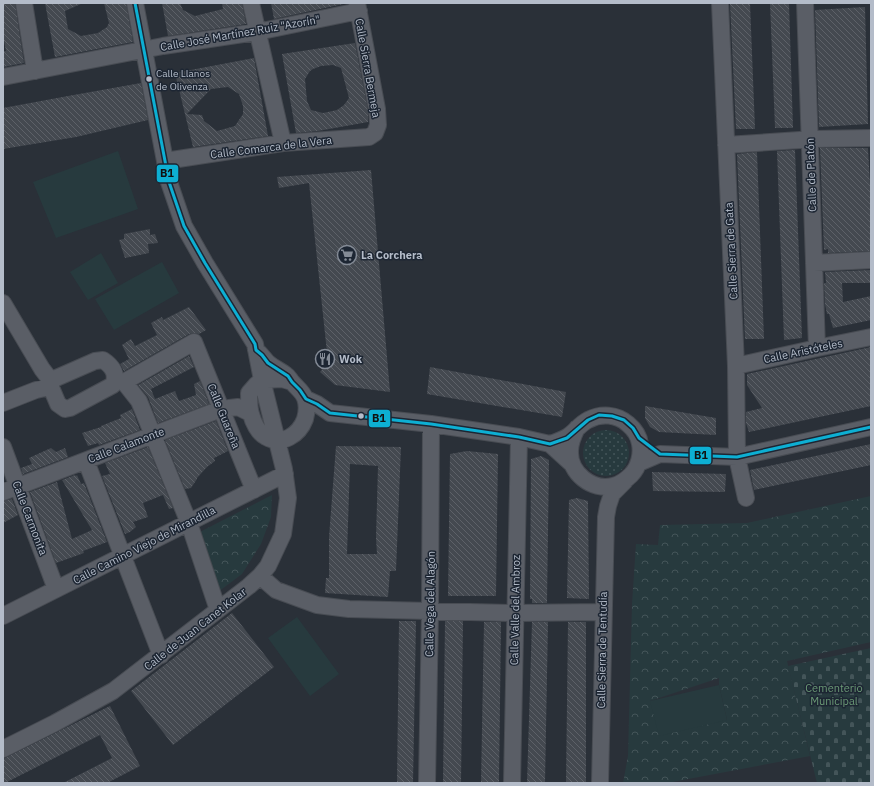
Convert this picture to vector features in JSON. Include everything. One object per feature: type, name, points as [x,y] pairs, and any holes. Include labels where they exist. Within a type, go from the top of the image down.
[{"type":"street","points":[[24,3],[35,70]]},
{"type":"street","points":[[135,3],[169,182],[184,226],[254,344],[262,380]]},
{"type":"street","points":[[251,3],[283,144]]},
{"type":"street","name":"Calle Sierra de Gata","points":[[720,3],[736,366],[737,457],[746,498]]},
{"type":"street","name":"Calle de Platón","points":[[805,3],[817,348]]},
{"type":"street","name":"Calle José Martínez Ruiz \"Azorín\"","points":[[3,77],[145,50],[257,32],[358,7]]},
{"type":"street","name":"Calle Sierra Bermeja","points":[[358,7],[377,109],[378,125],[375,133]]},
{"type":"street","name":"Calle Comarca de la Vera","points":[[165,161],[283,144],[369,137],[375,133]]},
{"type":"street","points":[[726,145],[815,139],[871,138]]},
{"type":"street","points":[[814,263],[871,260]]},
{"type":"street","points":[[3,303],[51,384],[58,404],[65,409],[70,408],[120,381]]},
{"type":"street","name":"Calle Aristóteles","points":[[736,366],[871,337]]},
{"type":"street","name":"Calle Guareña","points":[[120,381],[194,342],[254,490]]},
{"type":"street","points":[[256,350],[268,363],[288,376],[306,399],[307,412],[303,426]]},
{"type":"street","points":[[3,403],[51,384],[54,379],[95,361],[103,360],[109,364],[120,381],[139,401],[189,523],[218,610]]},
{"type":"street","points":[[292,382],[282,379],[262,380],[249,393],[244,410],[260,432],[266,437],[277,440],[286,439],[295,434],[309,422],[330,413]]},
{"type":"street","name":"Calle de Juan Canet Kolar","points":[[3,749],[55,723],[113,691],[249,586],[268,566],[283,534],[288,498],[285,474],[262,380]]},
{"type":"street","points":[[306,399],[317,404],[330,413],[431,424],[550,444],[567,438],[577,428],[588,420],[599,415],[612,416],[624,420],[633,428],[639,438],[641,446],[639,463],[634,472],[625,481],[614,486],[601,486],[589,483],[579,476],[572,464],[569,452],[571,439],[577,428]]},
{"type":"street","name":"Calle Calamonte","points":[[3,492],[221,409],[244,410]]},
{"type":"street","name":"Calle Vega del Alagón","points":[[427,783],[431,424]]},
{"type":"street","points":[[639,463],[660,454],[737,457],[871,427]]},
{"type":"street","name":"Calle Valle del Ambroz","points":[[512,783],[519,438]]},
{"type":"street","points":[[639,438],[660,454]]},
{"type":"street","points":[[550,444],[572,464]]},
{"type":"street","name":"Calle Carmonita","points":[[3,447],[56,589]]},
{"type":"street","points":[[86,460],[161,655]]},
{"type":"street","name":"Calle Camino Viejo de Mirandilla","points":[[3,616],[285,474]]},
{"type":"street","name":"Calle Sierra de Tentudía","points":[[600,783],[606,517],[612,494],[625,481]]},
{"type":"street","name":"Calle Sierra de Tentudía","points":[[589,483],[606,517]]},
{"type":"street","points":[[260,576],[276,590],[317,605],[349,609],[515,614],[603,612]]},
{"type":"green space","points":[[118,151],[138,209],[56,238],[33,182]]},
{"type":"green space","points":[[101,253],[118,283],[88,300],[70,272]]},
{"type":"green space","points":[[162,262],[179,293],[114,330],[95,299]]},
{"type":"green space","points":[[611,430],[615,431],[625,440],[628,444],[628,462],[619,472],[611,476],[601,476],[593,472],[584,462],[583,448],[587,440],[597,431]]},
{"type":"green space","points":[[272,495],[271,517],[261,544],[242,574],[218,592],[196,534]]},
{"type":"green space","points":[[871,496],[871,642],[787,661],[810,756],[667,783],[623,783],[628,756],[632,604],[636,544],[658,545],[660,525],[747,523]],"holes":[[[719,678],[719,685],[727,720],[650,701]]]},
{"type":"green space","points":[[297,617],[339,674],[310,696],[268,638]]},
{"type":"green space","name":"Cementerio Municipal","points":[[871,648],[871,783],[817,783],[788,666]]},
{"type":"green space","points":[[719,685],[727,720],[659,736],[650,701]]},
{"type":"building","points":[[3,3],[15,3],[24,63],[3,67],[3,51],[6,51],[3,36]]},
{"type":"building","points":[[45,3],[83,3],[65,11],[68,29],[81,36],[98,33],[107,27],[109,23],[104,3],[126,3],[133,42],[55,57]]},
{"type":"building","points":[[162,3],[180,3],[183,10],[195,16],[223,9],[222,3],[242,3],[246,24],[168,36]]},
{"type":"building","points":[[271,3],[348,3],[274,19]]},
{"type":"building","points":[[730,3],[750,3],[755,129],[736,129]]},
{"type":"building","points":[[770,3],[789,3],[793,128],[775,128]]},
{"type":"building","points":[[865,7],[868,124],[819,127],[815,10]]},
{"type":"building","points":[[355,43],[368,110],[368,122],[318,131],[296,133],[282,54]],"holes":[[[333,65],[341,68],[349,98],[344,105],[337,110],[323,113],[311,110],[307,101],[305,79],[310,71],[321,66]]]},
{"type":"building","points":[[254,58],[268,136],[193,147],[175,73]],"holes":[[[228,87],[239,94],[243,106],[243,114],[235,126],[217,131],[204,121],[202,115],[187,114],[211,89]]]},
{"type":"building","points":[[141,83],[148,120],[76,137],[3,149],[3,108]]},
{"type":"building","points":[[820,148],[868,148],[871,204],[871,251],[828,253],[828,249],[824,250]]},
{"type":"building","points":[[795,150],[802,338],[784,340],[777,151]]},
{"type":"building","points":[[757,152],[764,339],[745,339],[737,154]]},
{"type":"building","name":"La Corchera","points":[[371,170],[390,392],[335,385],[320,372],[328,362],[309,183],[279,188],[277,177]]},
{"type":"building","points":[[150,229],[150,235],[155,234],[158,243],[148,244],[149,253],[125,258],[119,240],[124,239],[124,234]]},
{"type":"building","points":[[871,270],[871,283],[842,283],[843,302],[871,296],[871,320],[833,328],[829,314],[827,314],[825,304],[825,272]]},
{"type":"building","points":[[189,307],[206,330],[199,334],[189,334],[124,371],[120,364],[129,359],[122,345],[131,339],[135,346],[157,335],[151,323],[162,317],[163,320]]},
{"type":"building","points":[[871,347],[871,406],[749,432],[746,423],[746,412],[762,408],[747,385],[747,374]]},
{"type":"building","points":[[189,356],[194,367],[151,389],[155,399],[175,391],[179,401],[196,395],[194,384],[200,381],[209,404],[158,423],[148,397],[138,385]]},
{"type":"building","points":[[430,367],[566,392],[562,417],[427,394]]},
{"type":"building","points":[[645,406],[716,418],[716,435],[659,432],[650,427],[645,418]]},
{"type":"building","points":[[132,409],[140,430],[99,445],[98,443],[88,446],[82,433],[101,427],[121,418],[120,415]]},
{"type":"building","points":[[216,421],[228,451],[214,458],[215,461],[197,478],[191,488],[185,489],[165,440]]},
{"type":"building","points":[[871,444],[871,465],[754,490],[750,470]]},
{"type":"building","points":[[336,446],[401,447],[396,571],[390,571],[388,597],[325,593],[326,578],[329,578],[329,537]],"holes":[[[350,464],[378,466],[377,554],[347,554]]]},
{"type":"building","points":[[148,447],[173,508],[169,509],[163,495],[143,503],[148,517],[133,522],[136,527],[125,534],[102,476],[110,474],[105,463]]},
{"type":"building","points":[[51,448],[56,452],[65,448],[68,457],[23,474],[21,468],[32,464],[29,458]]},
{"type":"building","points":[[467,451],[498,454],[496,596],[448,596],[450,454]]},
{"type":"building","points":[[541,456],[549,460],[547,603],[532,603],[532,599],[530,599],[531,459]]},
{"type":"building","points":[[652,472],[726,474],[725,492],[653,491]]},
{"type":"building","points":[[77,475],[81,484],[84,483],[107,542],[83,551],[84,553],[56,563],[30,492],[57,482],[72,539],[92,530],[62,480]]},
{"type":"building","points":[[577,498],[588,501],[589,599],[567,598],[569,500]]},
{"type":"building","points":[[12,499],[18,515],[3,523],[3,501]]},
{"type":"building","points":[[232,613],[274,667],[173,745],[131,691]]},
{"type":"building","points":[[399,621],[416,621],[413,783],[397,783]]},
{"type":"building","points":[[445,621],[463,621],[461,783],[443,783]]},
{"type":"building","points":[[484,622],[501,622],[499,783],[481,783]]},
{"type":"building","points":[[532,622],[548,622],[545,783],[527,783]]},
{"type":"building","points":[[568,622],[586,622],[586,783],[566,783]]},
{"type":"building","points":[[110,706],[140,766],[107,783],[63,783],[112,758],[100,735],[3,783],[3,759]]},
{"type":"transit line","name":"B1","points":[[135,3],[169,182],[184,226],[255,344],[256,350],[268,363],[288,376],[306,399],[317,404],[330,413],[431,424],[519,437],[550,444],[567,438],[588,420],[599,415],[612,416],[624,420],[633,428],[639,438],[660,454],[737,457],[871,427]]},
{"type":"place","name":"Calle Llanos de Olivenza","points":[[149,79]]},
{"type":"place","name":"La Corchera","points":[[347,255]]},
{"type":"place","name":"Wok","points":[[325,359]]}]
